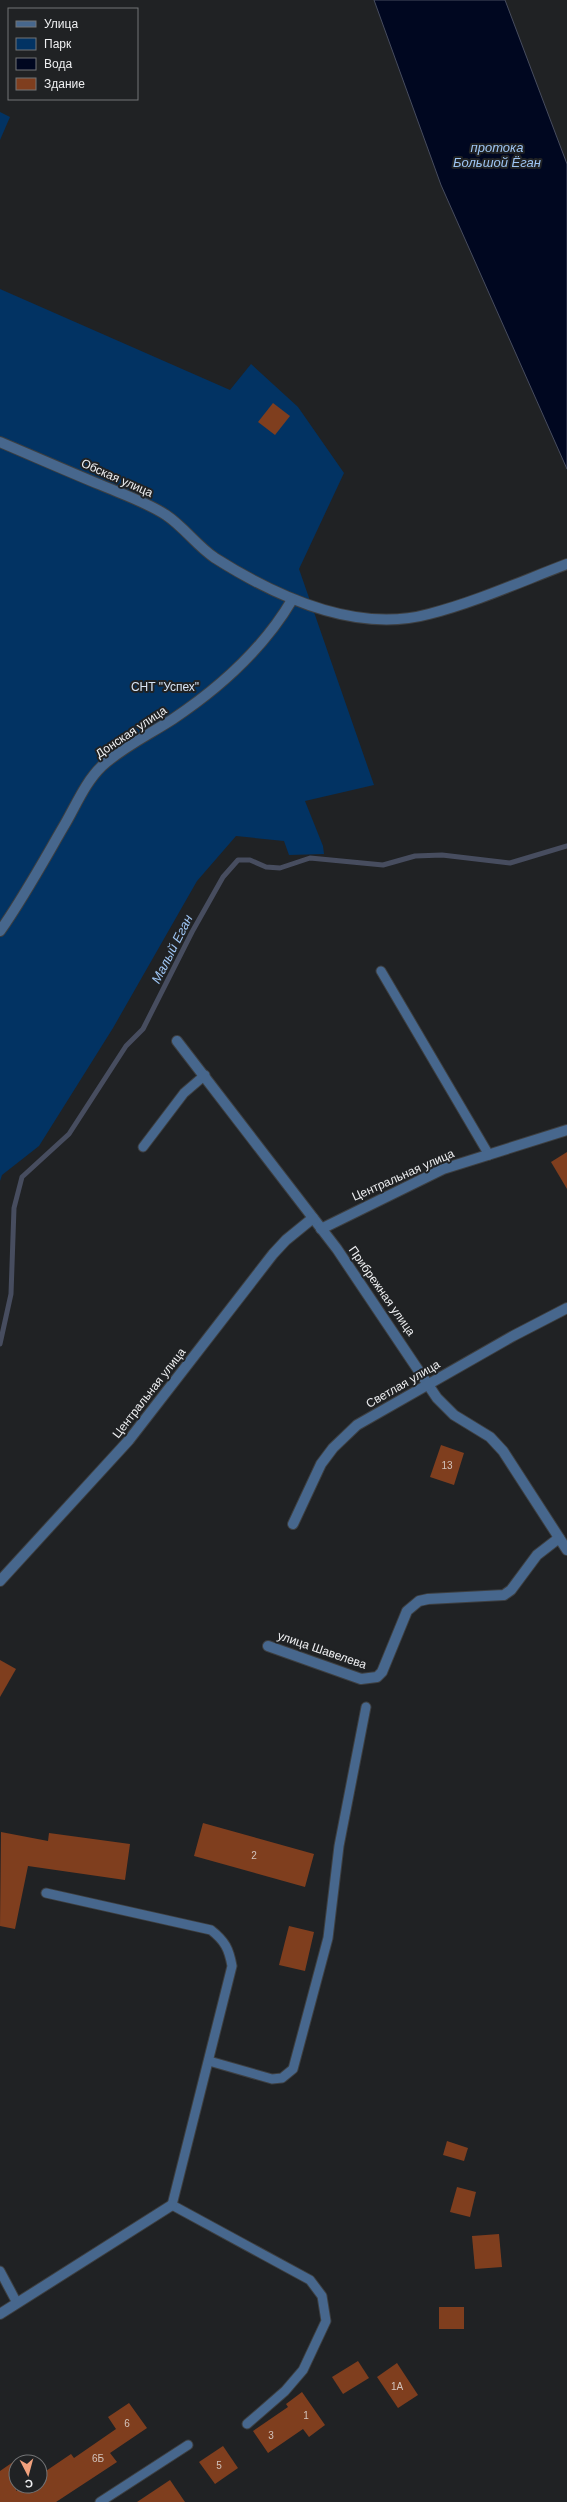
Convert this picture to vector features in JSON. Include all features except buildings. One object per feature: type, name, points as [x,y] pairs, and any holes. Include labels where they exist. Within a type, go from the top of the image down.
[{"type":"street","name":"Обская улица","points":[[0,442],[138,501],[166,515],[213,557],[292,600],[327,611],[365,617],[399,618],[428,615],[567,564]]},
{"type":"street","name":"Донская улица","points":[[0,931],[37,874],[88,784],[101,766],[174,718],[225,680],[259,648],[277,624],[292,600]]},
{"type":"street","name":"Прибрежная улица","points":[[177,1041],[205,1075],[322,1228],[437,1398],[454,1415],[490,1437],[503,1450],[567,1550]]},
{"type":"street","name":"Центральная улица","points":[[322,1228],[443,1169],[567,1130]]},
{"type":"street","name":"Центральная улица","points":[[0,1581],[128,1440],[273,1254],[286,1240],[313,1218]]},
{"type":"street","name":"Светлая улица","points":[[293,1524],[321,1464],[345,1435],[357,1425],[513,1336],[567,1308]]},
{"type":"street","name":"улица Шавелева","points":[[268,1646],[360,1679],[369,1680],[382,1672],[407,1611],[412,1605],[428,1599],[504,1595],[511,1590],[536,1555],[559,1538]]},
{"type":"street","points":[[0,2314],[172,2205]]},
{"type":"lane","points":[[381,971],[489,1155]]},
{"type":"lane","points":[[142,1147],[184,1093],[205,1075]]},
{"type":"lane","points":[[209,2061],[272,2079],[282,2078],[293,2069],[328,1938],[339,1846],[366,1707]]},
{"type":"lane","points":[[46,1893],[211,1930],[222,1939],[229,1950],[232,1966],[172,2205],[310,2280],[322,2296],[326,2321],[303,2370],[285,2391],[247,2424]]},
{"type":"lane","points":[[0,2271],[17,2304]]},
{"type":"lane","points":[[100,2502],[188,2445]]},
{"type":"green space","points":[[0,112],[10,117],[0,140]]},
{"type":"green space","name":"СНТ \"Успех\"","points":[[0,289],[230,390],[251,364],[298,407],[344,473],[299,569],[374,785],[305,801],[323,846],[324,854],[289,855],[284,841],[236,836],[197,881],[113,1028],[39,1146],[2,1175],[0,1181]]},
{"type":"water","name":"протока Большой Ёган","points":[[374,0],[505,0],[567,164],[567,469],[441,185]]},
{"type":"waterway","name":"Малый Еган","points":[[0,1344],[11,1294],[14,1208],[22,1177],[69,1134],[126,1046],[143,1029],[192,932],[223,877],[238,860],[250,860],[266,867],[280,868],[310,858],[383,865],[415,856],[442,855],[510,863],[567,846]]}]
